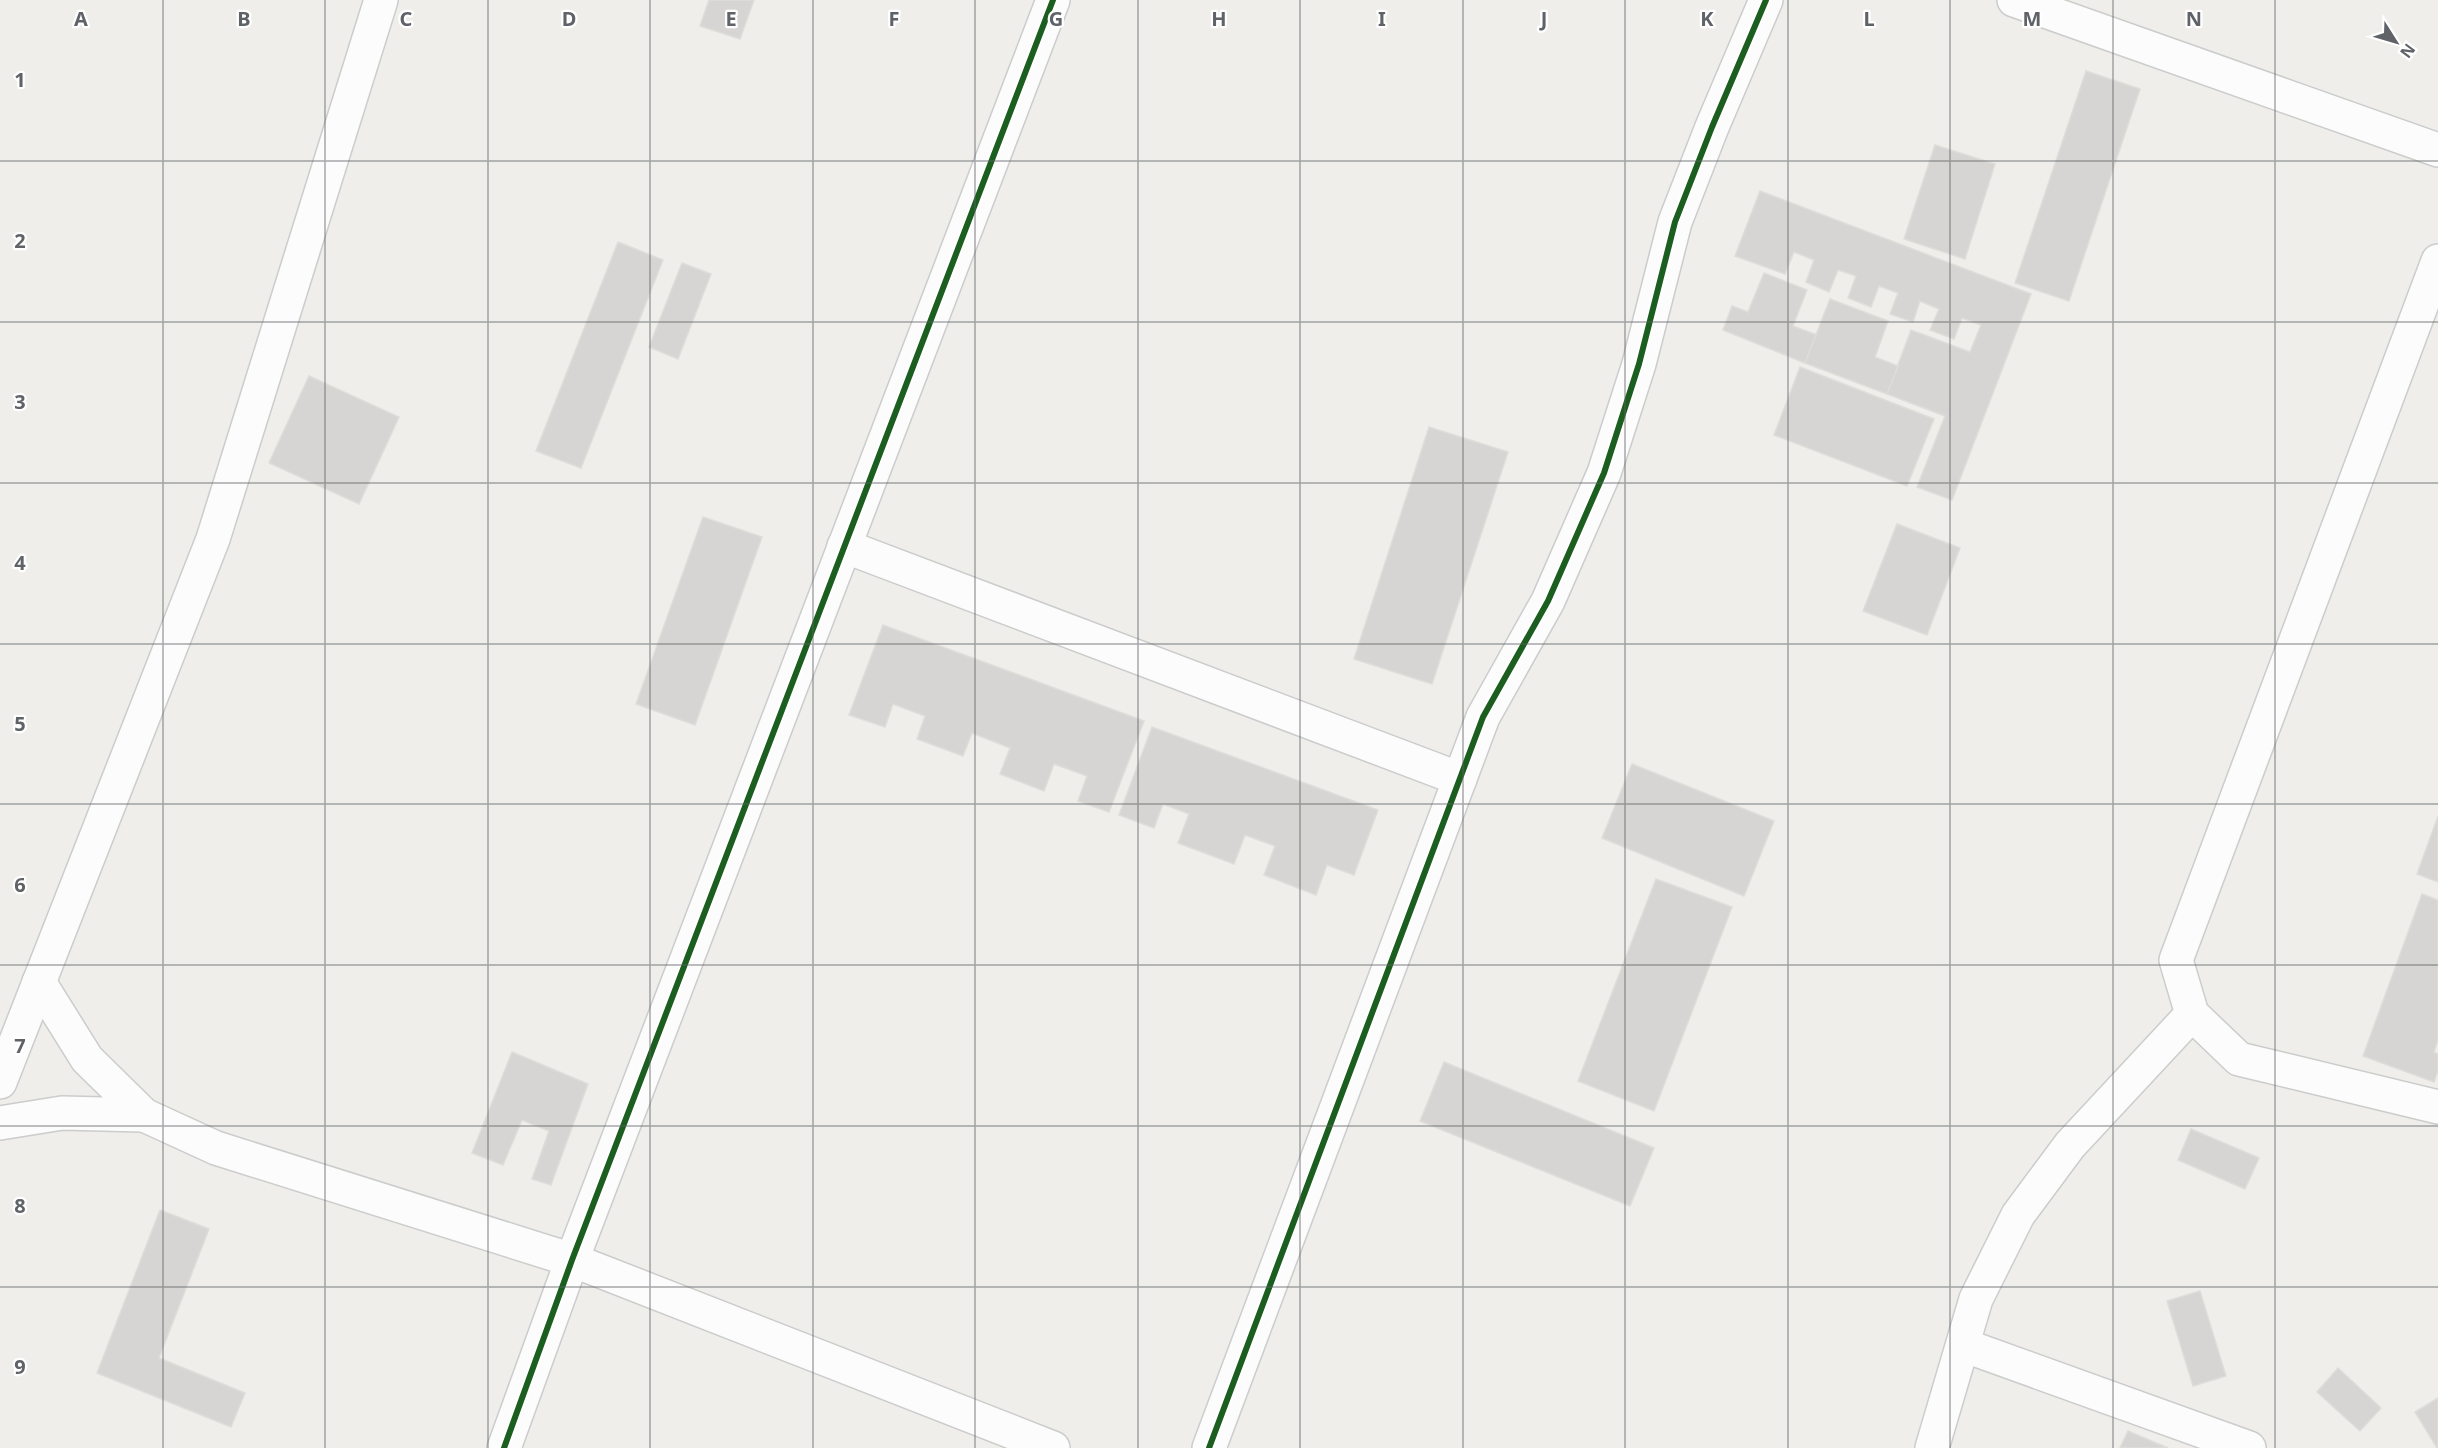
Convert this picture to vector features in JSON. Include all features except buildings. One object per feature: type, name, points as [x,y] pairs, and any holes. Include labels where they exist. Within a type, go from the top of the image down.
[{"type":"street","points":[[0,1082],[213,539],[381,0]]},
{"type":"street","points":[[504,1448],[572,1260],[1053,0]]},
{"type":"street","points":[[1212,1447],[1483,717],[1548,601],[1604,473],[1639,364],[1675,222],[1766,0]]},
{"type":"street","points":[[2014,0],[2438,150]]},
{"type":"street","points":[[2438,261],[2176,960],[2192,1014],[2239,1059],[2438,1107]]},
{"type":"street","points":[[844,546],[1460,779]]},
{"type":"street","points":[[39,982],[87,1059],[144,1116],[216,1149],[572,1260],[1053,1448]]},
{"type":"street","points":[[1932,1448],[1976,1299],[2018,1215],[2070,1145],[2192,1014]]},
{"type":"street","points":[[0,1123],[62,1113],[144,1116]]},
{"type":"street","points":[[1963,1345],[2249,1448]]},
{"type":"cycle path","points":[[504,1448],[572,1260],[1053,0]]},
{"type":"cycle path","points":[[1209,1448],[1483,717],[1548,601],[1604,473],[1639,364],[1675,222],[1766,0]]}]
